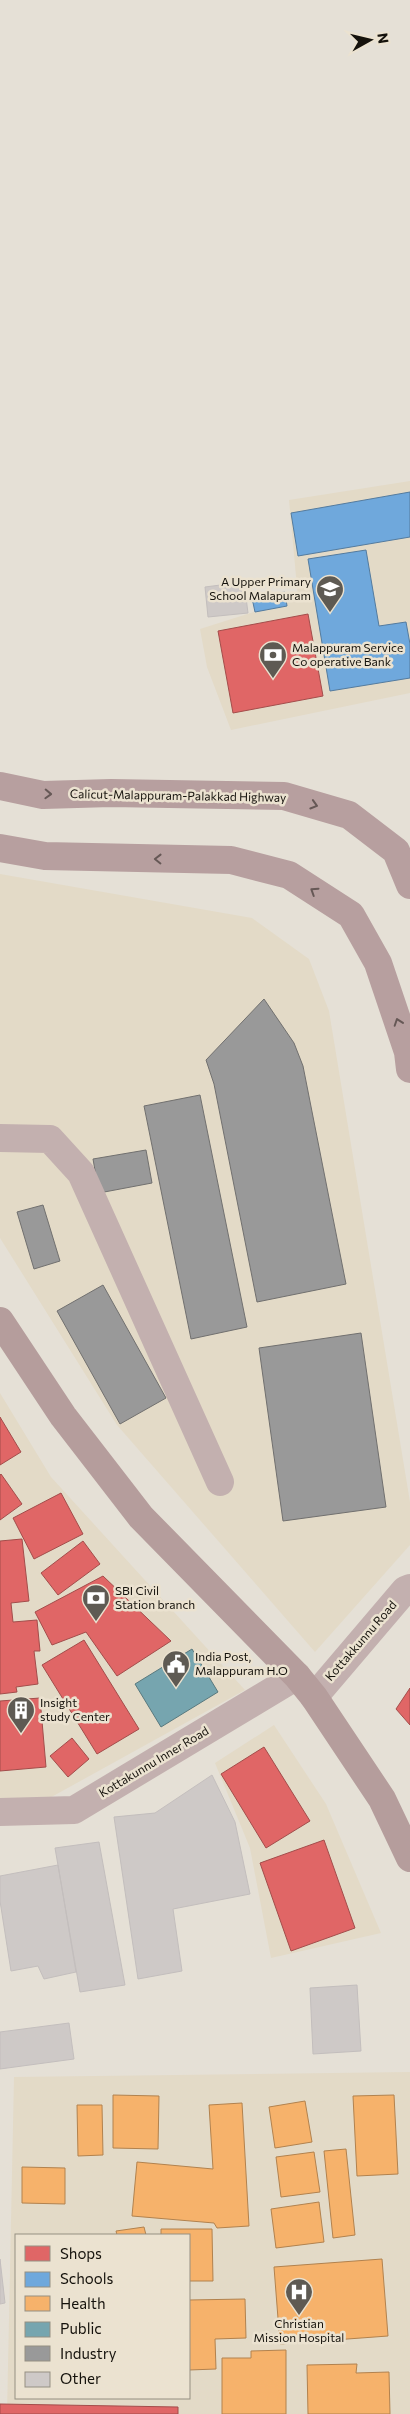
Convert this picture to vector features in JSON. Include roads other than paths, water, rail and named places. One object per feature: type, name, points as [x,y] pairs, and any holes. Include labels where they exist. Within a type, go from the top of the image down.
[{"type":"highway","name":"Calicut-Malappuram-Palakkad Highway","points":[[0,786],[43,795],[111,793],[284,796],[349,815],[396,851],[410,885]]},
{"type":"highway","points":[[0,848],[45,856],[231,860],[288,875],[351,915],[378,963],[408,1052],[410,1070]]},
{"type":"main road","points":[[0,1321],[63,1416],[141,1517],[305,1686],[382,1799],[410,1858]]},
{"type":"street","points":[[0,1138],[50,1139],[81,1173],[220,1482]]},
{"type":"street","name":"Kottakkunnu Road","points":[[305,1686],[405,1590],[410,1588]]},
{"type":"street","name":"Kottakunnu Inner Road","points":[[0,1812],[74,1810],[305,1686]]},
{"type":"place","name":"A Upper Primary School Malapuram","points":[[330,613]]},
{"type":"place","name":"Malappuram Service Co operative Bank","points":[[273,679]]},
{"type":"place","name":"SBI Civil Station branch","points":[[96,1622]]},
{"type":"place","name":"India Post, Malappuram H.O","points":[[176,1688]]},
{"type":"place","name":"Insight study Center","points":[[21,1734]]},
{"type":"place","name":"Christian Mission Hospital","points":[[299,2316]]}]
